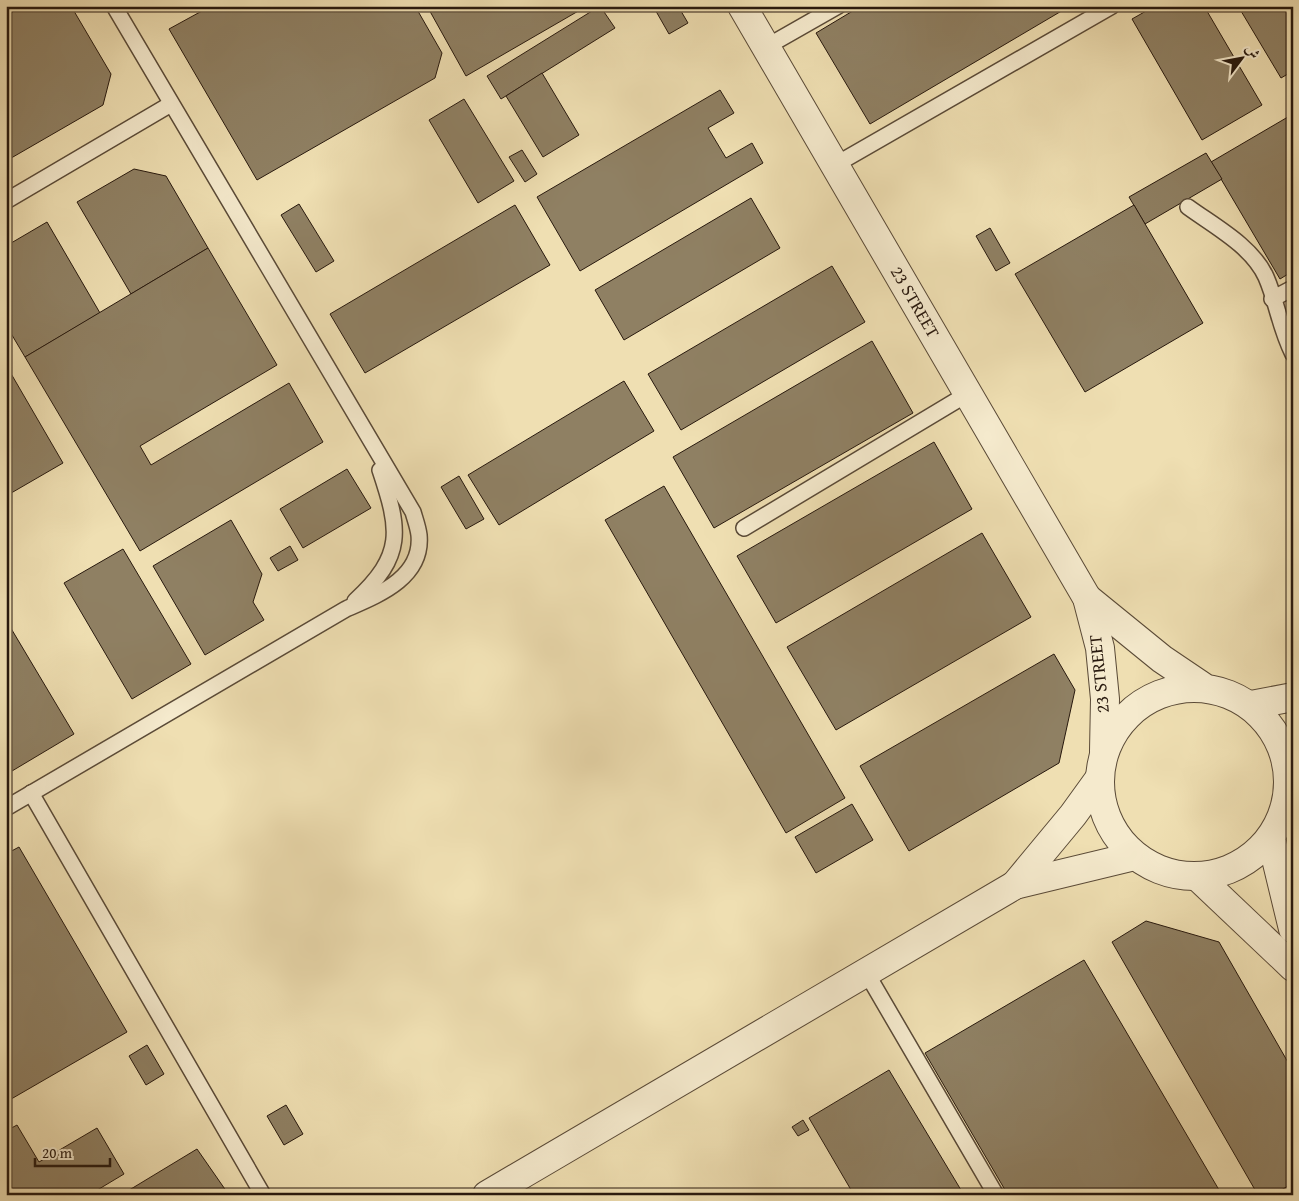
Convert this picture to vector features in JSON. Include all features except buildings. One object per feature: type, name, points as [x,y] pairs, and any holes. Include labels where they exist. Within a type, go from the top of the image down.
[{"type":"street","name":"23 STREET","points":[[742,6],[1087,598],[1100,648],[1104,691],[1104,751]]},
{"type":"street","name":"23 STREET","points":[[1087,598],[1139,642],[1202,686],[1250,705]]},
{"type":"street","points":[[1202,686],[1160,692],[1146,701],[1126,715],[1104,751],[1099,779],[1103,808],[1115,834],[1135,856],[1154,868],[1176,875],[1198,877],[1226,871],[1251,858],[1271,838],[1284,812],[1291,780],[1285,753],[1271,726],[1250,705]]},
{"type":"street","points":[[1250,705],[1293,697]]},
{"type":"street","points":[[1015,885],[1067,822],[1099,779]]},
{"type":"street","points":[[1271,838],[1293,930]]},
{"type":"street","points":[[487,1195],[1015,885],[1135,856]]},
{"type":"street","points":[[1198,877],[1293,967]]},
{"type":"lane","points":[[6,808],[346,609],[382,594],[402,580],[415,559],[419,536],[413,512],[372,447],[114,6]]},
{"type":"lane","points":[[766,46],[838,6]]},
{"type":"lane","points":[[835,165],[1112,6]]},
{"type":"lane","points":[[6,201],[171,104]]},
{"type":"lane","points":[[1188,207],[1252,256],[1266,276],[1283,334],[1293,354]]},
{"type":"lane","points":[[1272,299],[1293,288]]},
{"type":"lane","points":[[744,528],[968,394]]},
{"type":"lane","points":[[346,609],[374,584],[387,565],[394,544],[395,521],[372,447]]},
{"type":"lane","points":[[31,793],[263,1195]]},
{"type":"lane","points":[[866,972],[996,1195]]}]
